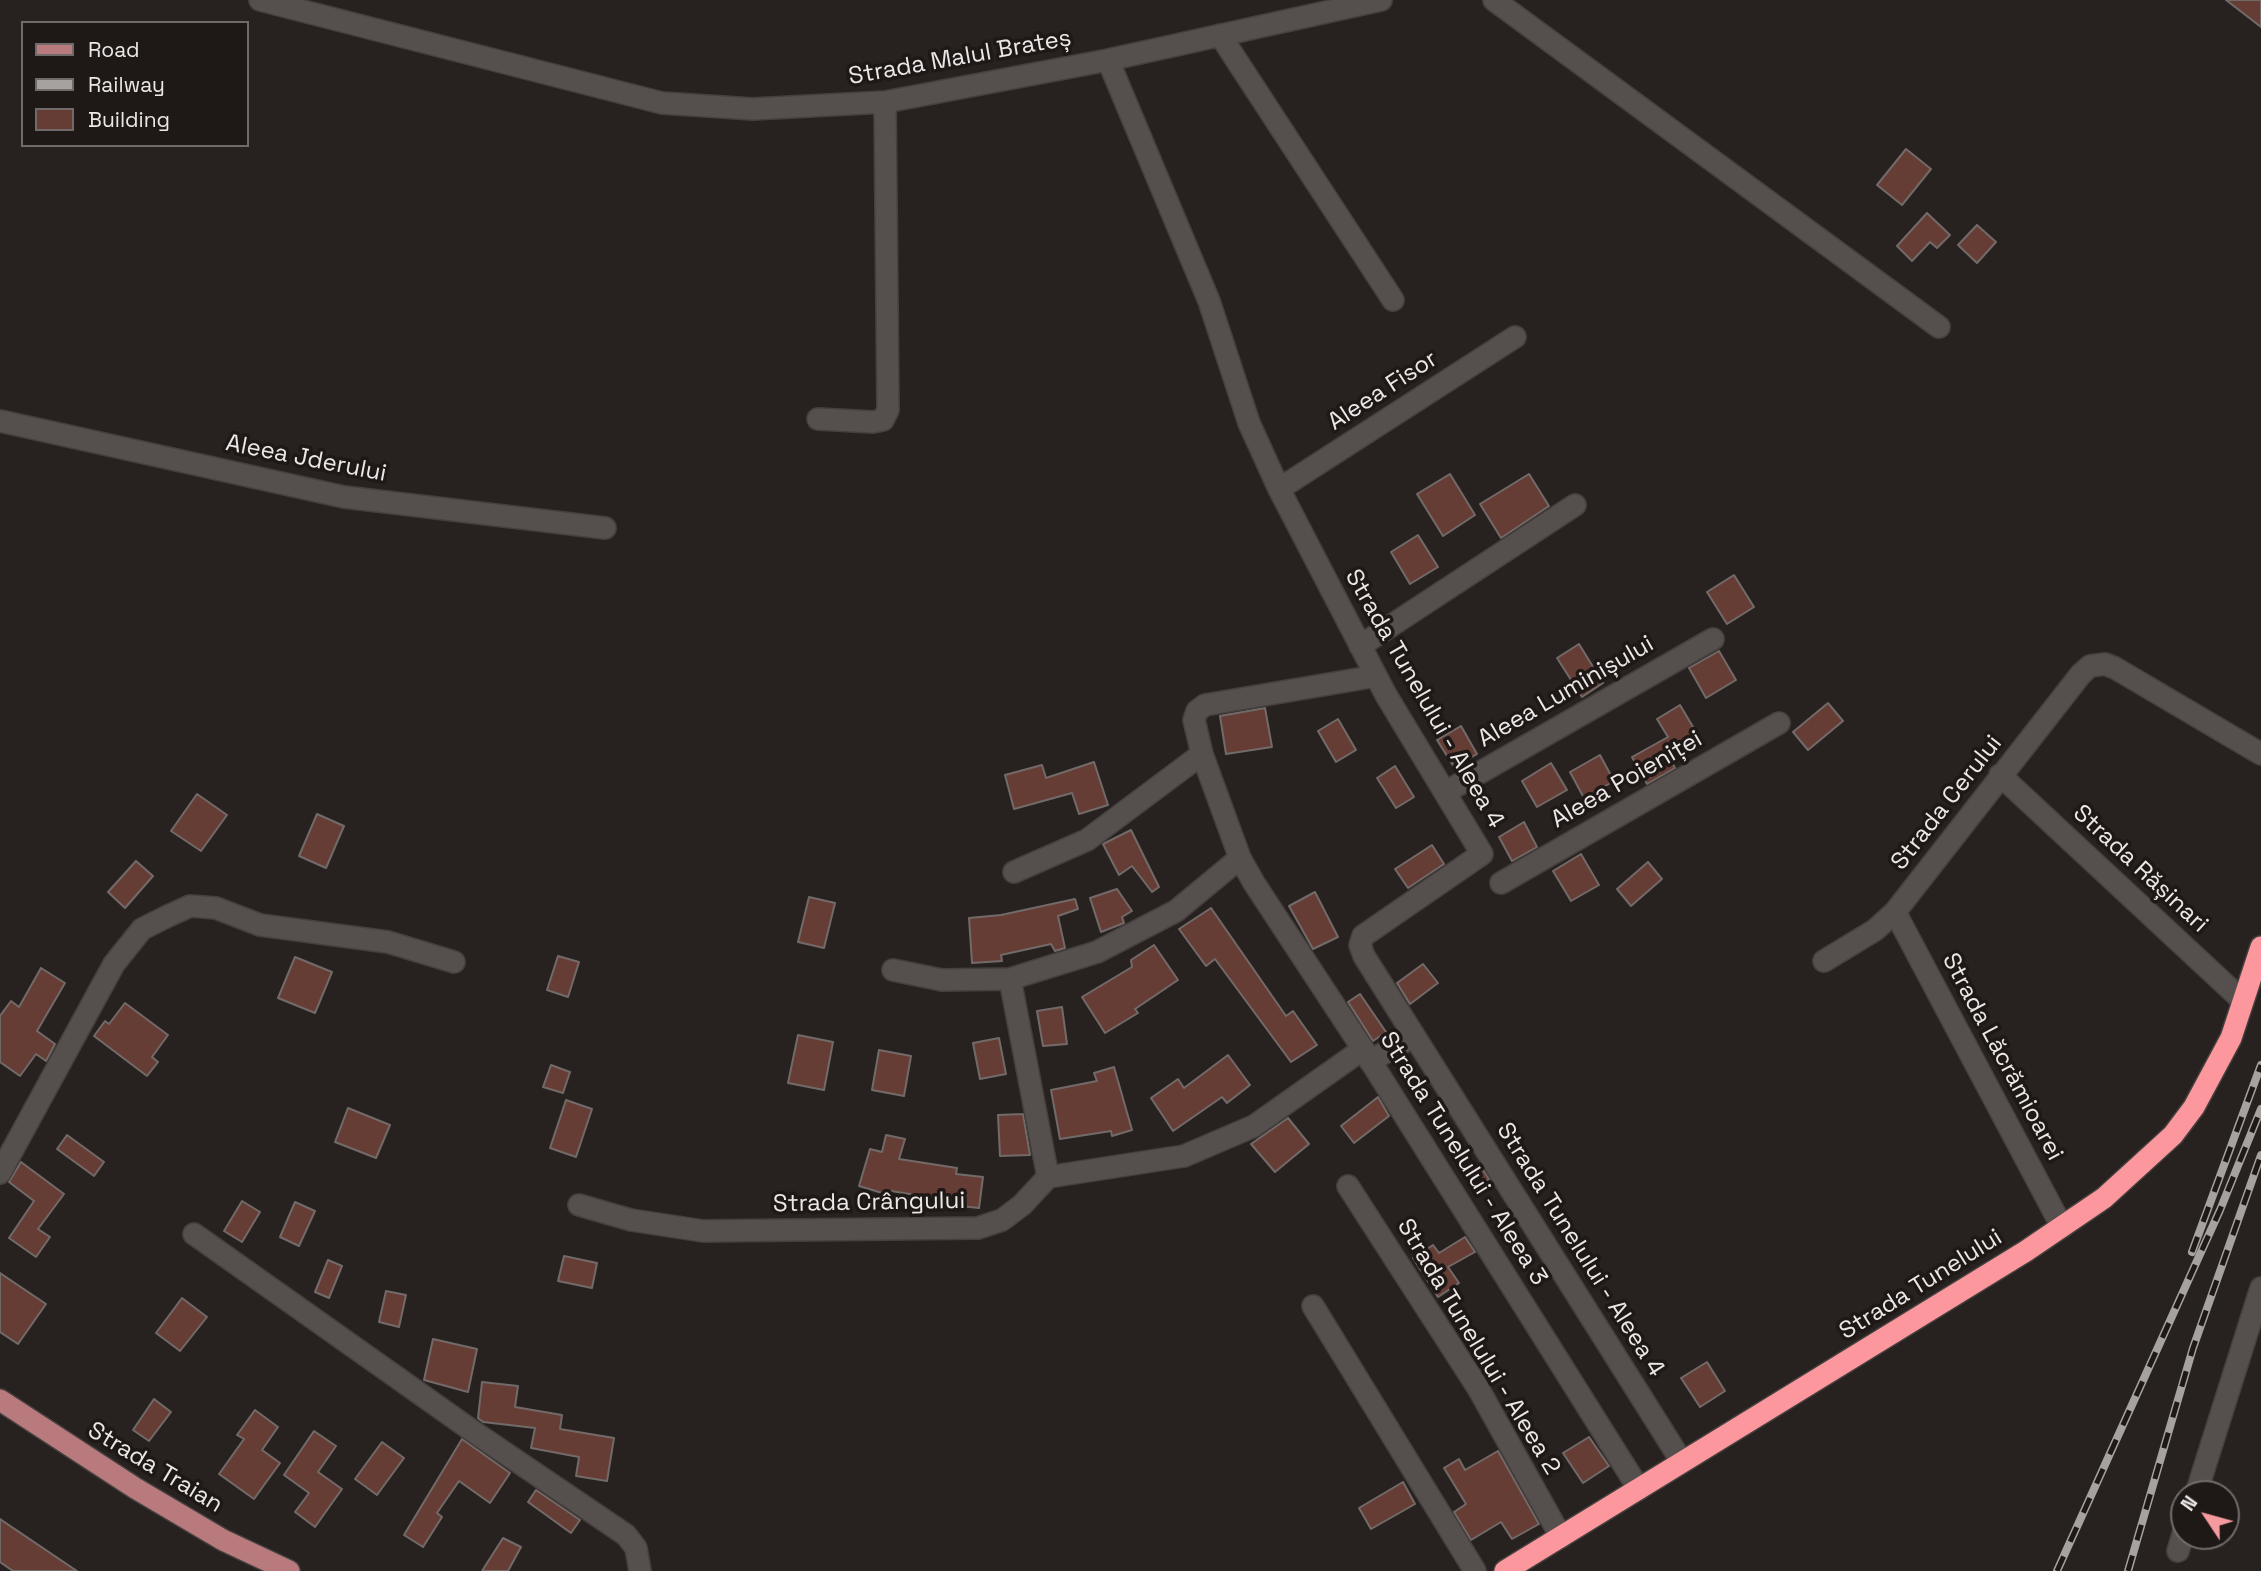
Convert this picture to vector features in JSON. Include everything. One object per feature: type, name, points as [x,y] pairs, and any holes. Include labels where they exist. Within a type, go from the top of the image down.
[{"type":"highway","name":"Strada Tunelului","points":[[1506,1571],[2063,1227],[2104,1198],[2173,1135],[2214,1071],[2231,1038],[2261,947]]},
{"type":"main road","name":"Strada Traian","points":[[0,1400],[135,1488],[223,1540],[289,1571]]},
{"type":"street","name":"Strada Malul Brateș","points":[[260,0],[662,103],[753,109],[885,102],[1108,60],[1381,0]]},
{"type":"street","points":[[1494,0],[1939,327]]},
{"type":"street","points":[[1220,35],[1393,300]]},
{"type":"street","name":"Strada Tunelului - Aleea 4","points":[[1108,60],[1209,301],[1249,423],[1279,489],[1376,676],[1482,854],[1363,936],[1360,945],[1414,1036],[1682,1462]]},
{"type":"street","points":[[818,419],[873,422],[883,420],[888,410],[885,102]]},
{"type":"street","name":"Aleea Fisor","points":[[1279,489],[1515,337]]},
{"type":"street","name":"Aleea Jderului","points":[[0,421],[344,497],[606,528]]},
{"type":"street","points":[[1360,646],[1575,505]]},
{"type":"street","name":"Aleea Luminișului","points":[[1446,792],[1713,639]]},
{"type":"street","name":"Strada Cerului","points":[[1824,961],[1875,930],[1895,912],[2081,674],[2098,664],[2115,668],[2261,754]]},
{"type":"street","name":"Strada Tunelului - Aleea 3","points":[[1376,676],[1205,705],[1197,711],[1194,720],[1202,754],[1240,858],[1639,1489]]},
{"type":"street","name":"Aleea Poieniței","points":[[1501,883],[1779,723]]},
{"type":"street","points":[[1014,872],[1087,840],[1202,754]]},
{"type":"street","name":"Strada Rășinari","points":[[2000,775],[2243,1001]]},
{"type":"street","points":[[893,970],[942,979],[1010,979],[1097,952],[1176,911],[1240,858]]},
{"type":"street","points":[[0,1173],[114,964],[142,929],[168,916],[190,906],[216,908],[260,925],[387,942],[454,962]]},
{"type":"street","name":"Strada Lăcrămioarei","points":[[1895,912],[2063,1227]]},
{"type":"street","points":[[1010,979],[1048,1177],[1184,1157],[1254,1126],[1367,1055],[1414,1036]]},
{"type":"street","name":"Strada Crângului","points":[[579,1205],[612,1216],[704,1231],[978,1228],[1002,1220],[1022,1205],[1048,1177]]},
{"type":"street","name":"Strada Tunelului - Aleea 2","points":[[1348,1186],[1478,1388],[1561,1537]]},
{"type":"street","points":[[194,1234],[474,1432],[626,1535],[636,1548],[640,1571]]},
{"type":"street","points":[[2200,1480],[2261,1288]]},
{"type":"street","points":[[1313,1306],[1475,1571]]},
{"type":"building","points":[[2226,0],[2261,0],[2261,27]]},
{"type":"building","points":[[1906,149],[1931,169],[1902,205],[1877,185]]},
{"type":"building","points":[[1927,213],[1950,235],[1937,248],[1930,242],[1912,261],[1897,246]]},
{"type":"building","points":[[1977,225],[1996,242],[1977,263],[1958,245]]},
{"type":"building","points":[[1450,474],[1475,515],[1443,536],[1417,494]]},
{"type":"building","points":[[1529,474],[1549,506],[1501,538],[1480,504]]},
{"type":"building","points":[[1418,535],[1438,567],[1410,584],[1391,552]]},
{"type":"building","points":[[1734,575],[1754,607],[1727,624],[1707,592]]},
{"type":"building","points":[[1579,644],[1603,683],[1582,697],[1557,658]]},
{"type":"building","points":[[1719,651],[1736,680],[1706,698],[1689,668]]},
{"type":"building","points":[[1828,703],[1843,721],[1808,750],[1793,732]]},
{"type":"building","points":[[1680,705],[1699,737],[1668,755],[1675,768],[1647,784],[1632,757],[1668,737],[1657,719]]},
{"type":"building","points":[[1265,708],[1272,747],[1226,754],[1220,716]]},
{"type":"building","points":[[1338,719],[1356,750],[1336,762],[1318,731]]},
{"type":"building","points":[[1461,726],[1477,754],[1454,767],[1437,740]]},
{"type":"building","points":[[1600,755],[1614,781],[1584,798],[1570,772]]},
{"type":"building","points":[[1094,762],[1108,805],[1079,814],[1072,793],[1014,809],[1005,775],[1042,765],[1046,778]]},
{"type":"building","points":[[1551,763],[1567,790],[1537,807],[1522,781]]},
{"type":"building","points":[[1395,766],[1414,797],[1396,808],[1377,778]]},
{"type":"building","points":[[197,794],[227,815],[201,851],[171,831]]},
{"type":"building","points":[[317,814],[344,826],[326,868],[299,856]]},
{"type":"building","points":[[1524,822],[1537,847],[1512,861],[1499,837]]},
{"type":"building","points":[[1131,830],[1159,887],[1152,892],[1132,866],[1119,875],[1103,844]]},
{"type":"building","points":[[1432,845],[1444,864],[1408,888],[1395,869]]},
{"type":"building","points":[[1581,854],[1599,885],[1571,901],[1553,871]]},
{"type":"building","points":[[136,861],[153,876],[125,908],[108,892]]},
{"type":"building","points":[[1648,862],[1662,879],[1631,906],[1617,889]]},
{"type":"building","points":[[1117,889],[1132,911],[1122,917],[1124,923],[1101,932],[1090,898]]},
{"type":"building","points":[[1315,892],[1338,937],[1313,949],[1289,906]]},
{"type":"building","points":[[809,897],[835,903],[824,948],[798,942]]},
{"type":"building","points":[[1075,899],[1078,909],[1058,916],[1065,948],[1055,951],[1051,944],[1001,955],[1002,961],[972,963],[969,918],[1001,915]]},
{"type":"building","points":[[1211,908],[1286,1016],[1293,1011],[1317,1045],[1291,1062],[1215,959],[1206,966],[1179,929]]},
{"type":"building","points":[[1154,945],[1178,980],[1135,1009],[1138,1013],[1105,1033],[1082,997],[1132,967],[1131,960]]},
{"type":"building","points":[[558,956],[579,962],[568,997],[547,990]]},
{"type":"building","points":[[295,957],[332,972],[315,1013],[278,998]]},
{"type":"building","points":[[1423,964],[1438,983],[1410,1004],[1397,983]]},
{"type":"building","points":[[41,968],[65,983],[37,1031],[55,1044],[46,1061],[36,1054],[20,1076],[0,1062],[0,1016],[11,1001],[19,1007]]},
{"type":"building","points":[[1360,994],[1386,1032],[1373,1041],[1348,1002]]},
{"type":"building","points":[[125,1003],[168,1035],[152,1057],[158,1062],[147,1076],[94,1036],[105,1021],[109,1024]]},
{"type":"building","points":[[1062,1007],[1067,1044],[1043,1046],[1037,1011]]},
{"type":"building","points":[[798,1035],[833,1042],[824,1090],[788,1083]]},
{"type":"building","points":[[999,1038],[1006,1074],[980,1079],[973,1043]]},
{"type":"building","points":[[879,1050],[911,1056],[904,1096],[872,1090]]},
{"type":"building","points":[[1228,1055],[1250,1085],[1227,1103],[1222,1097],[1173,1131],[1151,1098],[1178,1079],[1184,1088]]},
{"type":"building","points":[[551,1065],[570,1072],[563,1093],[543,1087]]},
{"type":"building","points":[[1114,1067],[1132,1130],[1112,1136],[1111,1131],[1060,1139],[1051,1090],[1097,1081],[1094,1073]]},
{"type":"building","points":[[1378,1097],[1389,1116],[1354,1143],[1341,1126]]},
{"type":"building","points":[[566,1100],[592,1109],[576,1157],[550,1148]]},
{"type":"building","points":[[348,1108],[390,1125],[376,1158],[335,1142]]},
{"type":"building","points":[[1023,1114],[1030,1155],[1000,1156],[998,1115]]},
{"type":"building","points":[[1288,1118],[1309,1144],[1275,1172],[1251,1144]]},
{"type":"building","points":[[67,1135],[104,1162],[94,1176],[57,1149]]},
{"type":"building","points":[[886,1135],[905,1139],[899,1159],[957,1168],[956,1174],[983,1177],[979,1208],[960,1206],[960,1202],[891,1191],[889,1195],[859,1186],[870,1149],[882,1152]]},
{"type":"building","points":[[21,1162],[64,1194],[38,1229],[50,1237],[36,1257],[9,1238],[34,1201],[9,1182]]},
{"type":"building","points":[[1479,1164],[1489,1179],[1477,1187],[1466,1172]]},
{"type":"building","points":[[242,1201],[260,1212],[242,1242],[224,1231]]},
{"type":"building","points":[[295,1202],[315,1211],[299,1246],[280,1237]]},
{"type":"building","points":[[1465,1237],[1475,1252],[1448,1267],[1459,1283],[1438,1297],[1413,1258],[1433,1245],[1439,1253]]},
{"type":"building","points":[[564,1256],[597,1263],[592,1288],[558,1281]]},
{"type":"building","points":[[328,1260],[342,1266],[329,1298],[315,1292]]},
{"type":"building","points":[[0,1273],[46,1304],[18,1344],[0,1332]]},
{"type":"building","points":[[386,1291],[406,1295],[399,1327],[379,1322]]},
{"type":"building","points":[[182,1298],[207,1317],[180,1351],[156,1333]]},
{"type":"building","points":[[433,1339],[477,1349],[468,1392],[424,1380]]},
{"type":"building","points":[[1707,1362],[1725,1391],[1700,1407],[1681,1378]]},
{"type":"building","points":[[482,1382],[518,1386],[515,1407],[562,1415],[560,1429],[614,1438],[607,1481],[576,1476],[579,1457],[531,1448],[535,1428],[483,1422],[478,1418]]},
{"type":"building","points":[[154,1399],[171,1412],[149,1441],[133,1430]]},
{"type":"building","points":[[255,1410],[278,1427],[262,1450],[280,1463],[254,1499],[219,1474],[244,1439],[237,1435]]},
{"type":"building","points":[[314,1431],[336,1446],[318,1472],[342,1489],[315,1527],[295,1512],[309,1493],[284,1475]]},
{"type":"building","points":[[1589,1437],[1609,1466],[1583,1483],[1563,1453]]},
{"type":"building","points":[[462,1439],[510,1473],[490,1503],[459,1481],[437,1513],[442,1517],[423,1547],[404,1535]]},
{"type":"building","points":[[382,1442],[404,1458],[377,1495],[355,1479]]},
{"type":"building","points":[[1498,1451],[1539,1524],[1512,1539],[1501,1522],[1471,1540],[1454,1512],[1466,1504],[1444,1468],[1459,1459],[1465,1470]]},
{"type":"building","points":[[1403,1482],[1415,1504],[1371,1529],[1359,1508]]},
{"type":"building","points":[[536,1490],[580,1520],[571,1533],[528,1502]]},
{"type":"building","points":[[0,1519],[77,1571],[13,1571],[0,1562]]},
{"type":"building","points":[[503,1538],[521,1547],[508,1571],[482,1571]]},
{"type":"railway","points":[[2192,1252],[2261,1065]]},
{"type":"railway","points":[[2057,1571],[2220,1210],[2261,1109]]},
{"type":"railway","points":[[2128,1571],[2193,1348],[2261,1155]]}]
